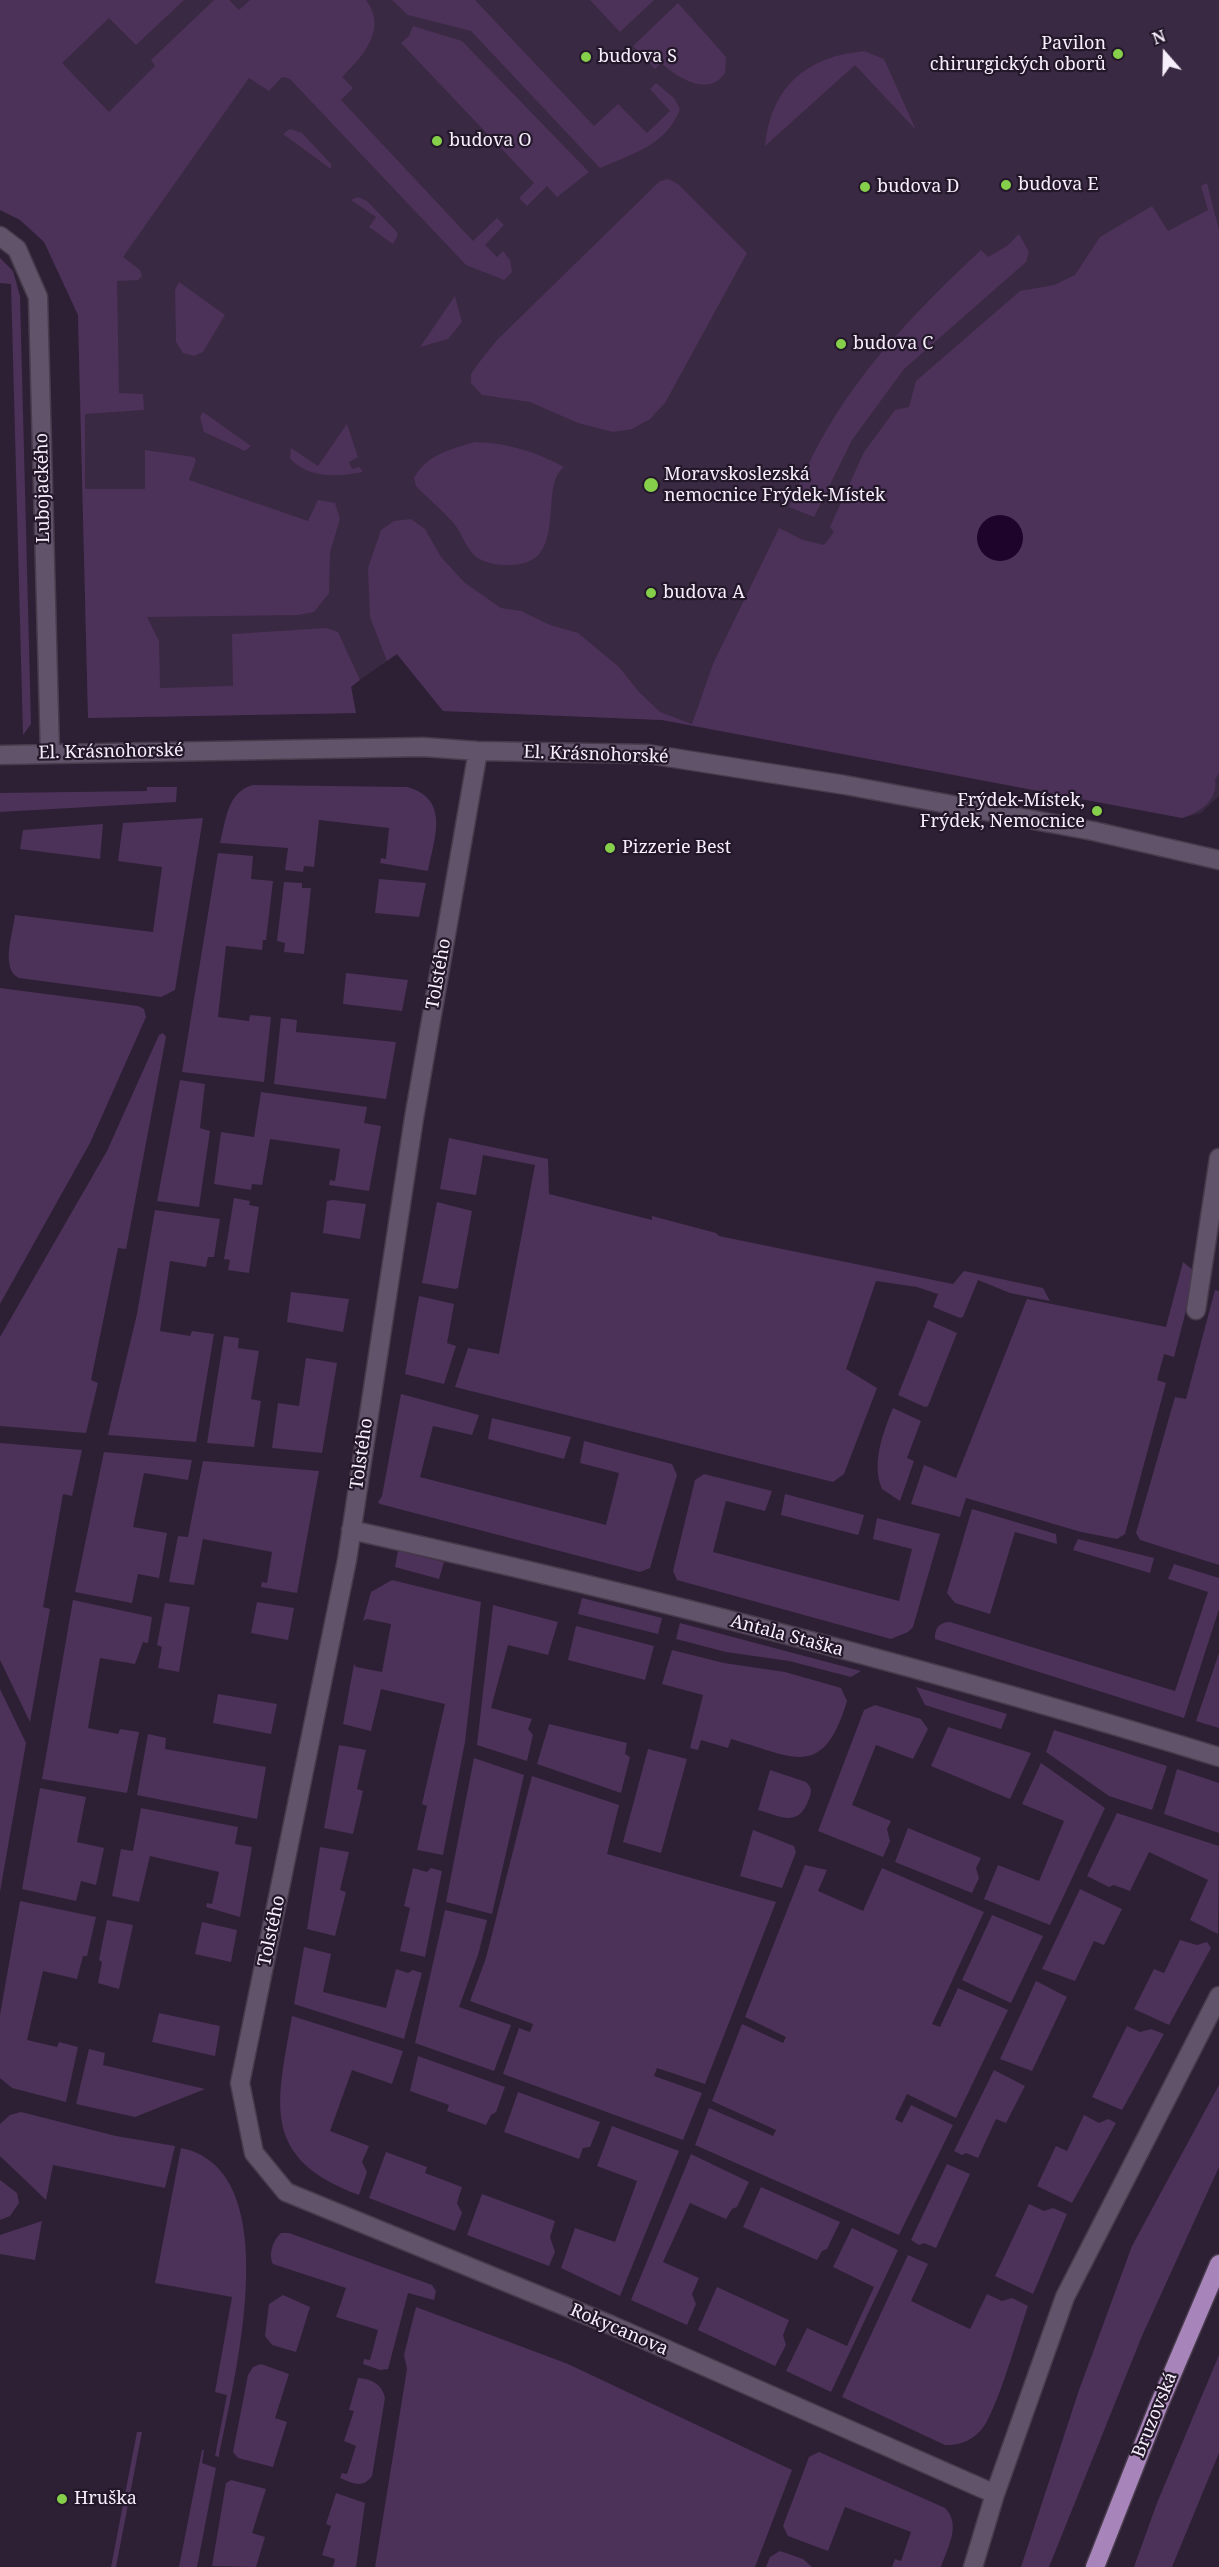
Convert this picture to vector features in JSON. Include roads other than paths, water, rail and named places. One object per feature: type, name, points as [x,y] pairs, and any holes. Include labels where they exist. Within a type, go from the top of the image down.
[{"type":"main road","name":"Bruzovská","points":[[1095,2567],[1158,2407],[1219,2264]]},
{"type":"street","name":"Lubojackého","points":[[0,236],[17,249],[38,297],[50,754]]},
{"type":"street","name":"El. Krásnohorské","points":[[0,755],[423,747],[478,751],[648,754],[845,785],[1081,829],[1219,860]]},
{"type":"street","name":"Tolstého","points":[[254,2152],[240,2083],[336,1619],[414,1118],[478,751]]},
{"type":"street","points":[[1196,1310],[1219,1158]]},
{"type":"street","name":"Antala Staška","points":[[351,1530],[658,1602],[879,1660],[1219,1757]]},
{"type":"street","points":[[973,2567],[995,2494],[1065,2297],[1219,1996]]},
{"type":"street","name":"Rokycanova","points":[[254,2152],[286,2192],[611,2325],[995,2494]]},
{"type":"place","name":"Pavilon chirurgických oborů","points":[[1118,54]]},
{"type":"place","name":"budova S","points":[[586,57]]},
{"type":"place","name":"budova O","points":[[437,141]]},
{"type":"place","name":"budova E","points":[[1006,185]]},
{"type":"place","name":"budova D","points":[[865,187]]},
{"type":"place","name":"budova C","points":[[841,344]]},
{"type":"place","name":"Moravskoslezská nemocnice Frýdek-Místek","points":[[651,485]]},
{"type":"place","name":"budova A","points":[[651,593]]},
{"type":"place","name":"Frýdek-Místek, Frýdek, Nemocnice","points":[[1097,811]]},
{"type":"place","name":"Pizzerie Best","points":[[610,848]]},
{"type":"place","name":"Hruška","points":[[62,2499]]}]
